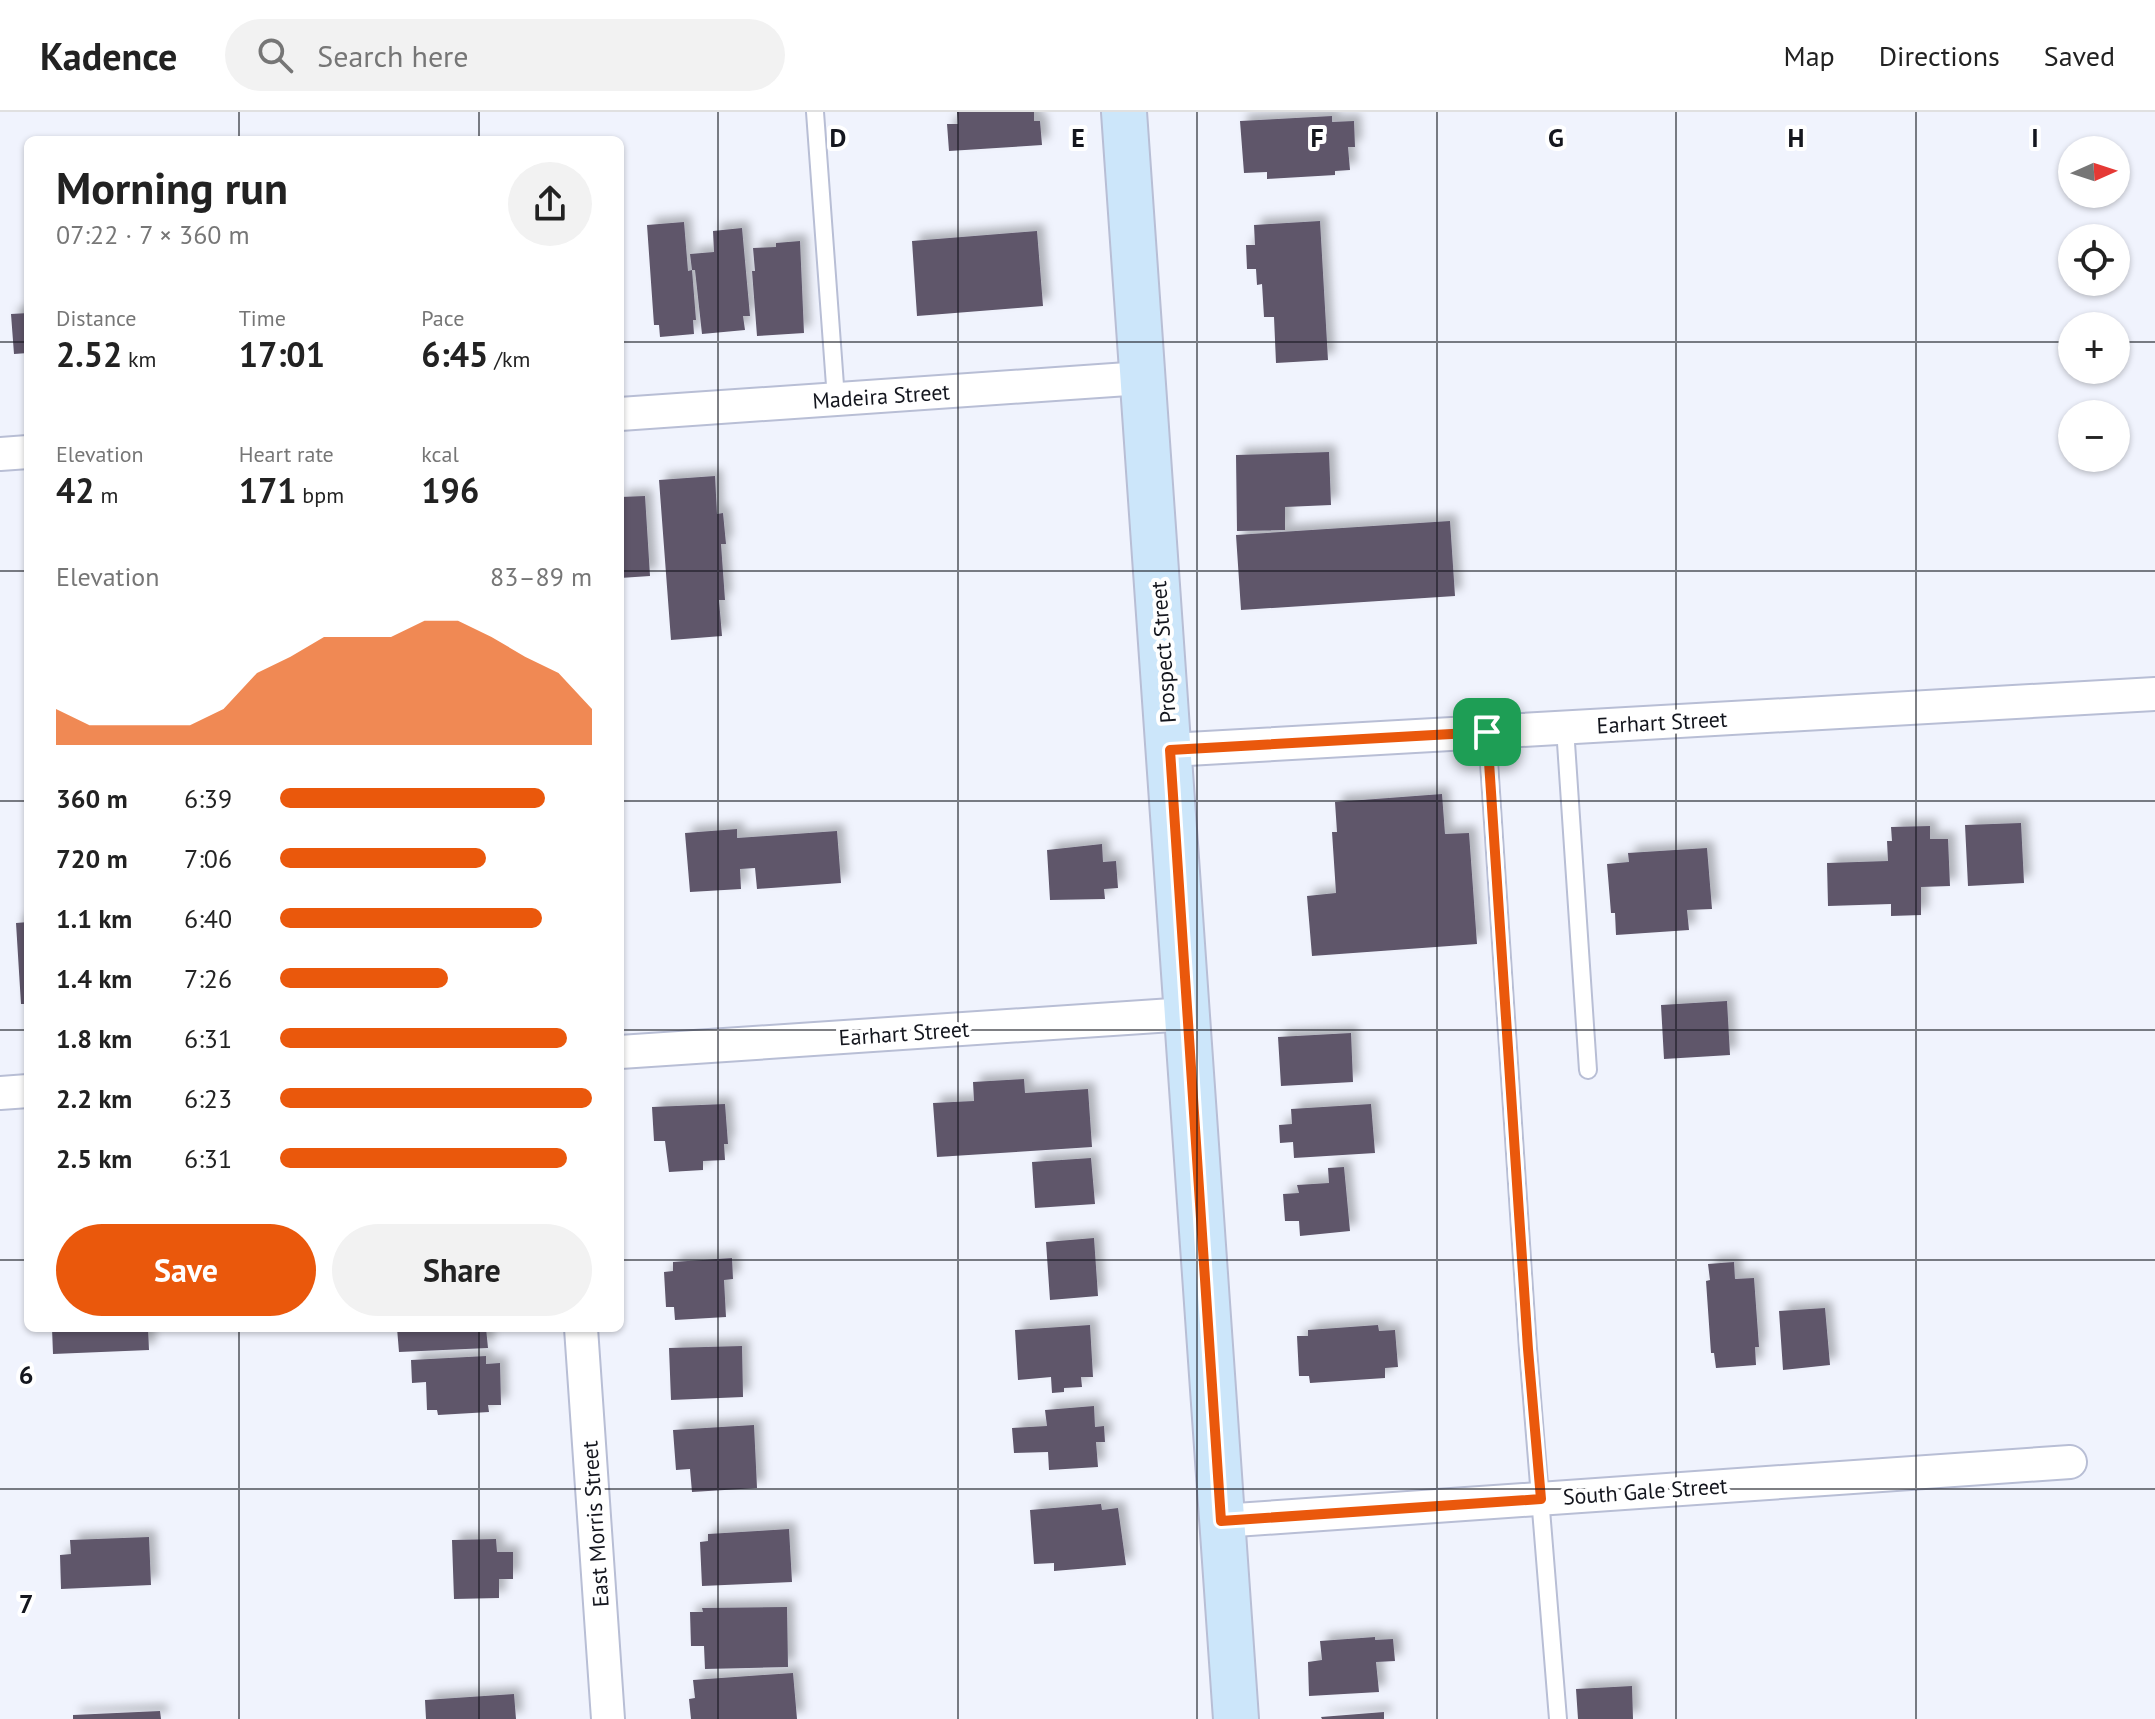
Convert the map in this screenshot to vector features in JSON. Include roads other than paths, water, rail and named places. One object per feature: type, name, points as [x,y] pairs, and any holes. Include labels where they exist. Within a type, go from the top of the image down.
[{"type":"main road","name":"Prospect Street","points":[[1124,112],[1236,1719]]},
{"type":"street","name":"Madeira Street","points":[[624,414],[1142,378]]},
{"type":"street","points":[[0,454],[24,452]]},
{"type":"street","name":"Earhart Street","points":[[1170,750],[2155,694]]},
{"type":"street","name":"Earhart Street","points":[[624,1052],[1187,1014]]},
{"type":"street","points":[[0,1093],[24,1091]]},
{"type":"street","name":"East Morris Street","points":[[581,1332],[608,1719]]},
{"type":"street","name":"South Gale Street","points":[[1221,1521],[2070,1462]]},
{"type":"lane","points":[[815,112],[836,399]]},
{"type":"lane","points":[[1565,728],[1588,1070]]},
{"type":"lane","points":[[1487,732],[1528,1349],[1558,1719]]}]
